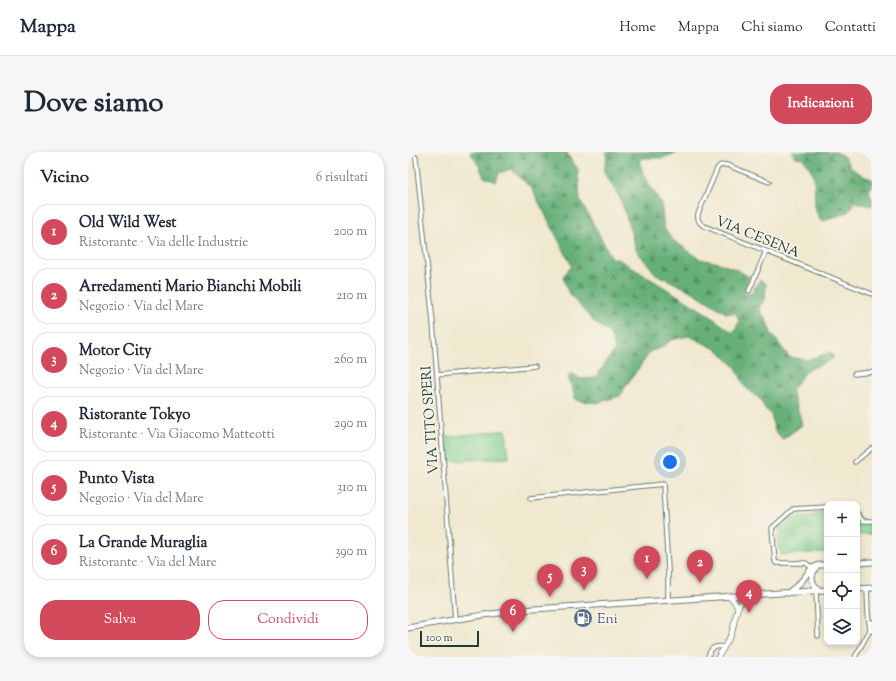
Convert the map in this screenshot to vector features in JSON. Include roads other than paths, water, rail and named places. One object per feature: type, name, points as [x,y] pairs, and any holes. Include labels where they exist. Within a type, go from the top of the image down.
[{"type":"main road","points":[[860,563],[872,562]]},
{"type":"main road","points":[[787,593],[799,584],[815,567],[824,566]]},
{"type":"main road","points":[[815,567],[812,581],[818,591]]},
{"type":"main road","points":[[799,584],[806,592]]},
{"type":"main road","points":[[796,592],[799,584]]},
{"type":"main road","points":[[860,589],[870,588]]},
{"type":"main road","points":[[408,628],[501,612],[533,609],[824,590]]},
{"type":"street","name":"VIA TITO SPERI","points":[[408,154],[413,154],[416,158],[431,302],[455,619]]},
{"type":"street","name":"VIA CESENA","points":[[769,182],[727,165],[721,165],[717,170],[698,217],[699,223],[872,294]]},
{"type":"street","points":[[749,291],[766,251]]},
{"type":"street","points":[[437,375],[534,366]]},
{"type":"street","points":[[854,374],[872,372]]},
{"type":"street","points":[[855,462],[872,448]]},
{"type":"street","points":[[530,498],[663,484],[668,570],[668,600]]},
{"type":"street","points":[[815,567],[806,563],[776,563],[772,528],[793,509],[824,507]]},
{"type":"street","points":[[860,517],[863,521],[872,521]]},
{"type":"street","points":[[870,588],[868,615],[871,630]]},
{"type":"street","points":[[818,591],[818,636]]},
{"type":"street","points":[[728,596],[735,601],[737,607]]},
{"type":"street","points":[[718,657],[732,630],[737,607],[749,596]]},
{"type":"street","points":[[855,657],[871,630],[872,624]]},
{"type":"street","points":[[703,657],[708,657],[710,651],[714,647],[724,647]]},
{"type":"place","name":"Old Wild West","points":[[647,579]]},
{"type":"place","name":"Arredamenti Mario Bianchi Mobili","points":[[700,583]]},
{"type":"place","name":"Motor City","points":[[584,590]]},
{"type":"place","name":"Punto Vista","points":[[550,597]]},
{"type":"place","name":"Ristorante Tokyo","points":[[749,613]]},
{"type":"place","name":"Eni","points":[[583,618]]},
{"type":"place","name":"La Grande Muraglia","points":[[513,632]]}]
